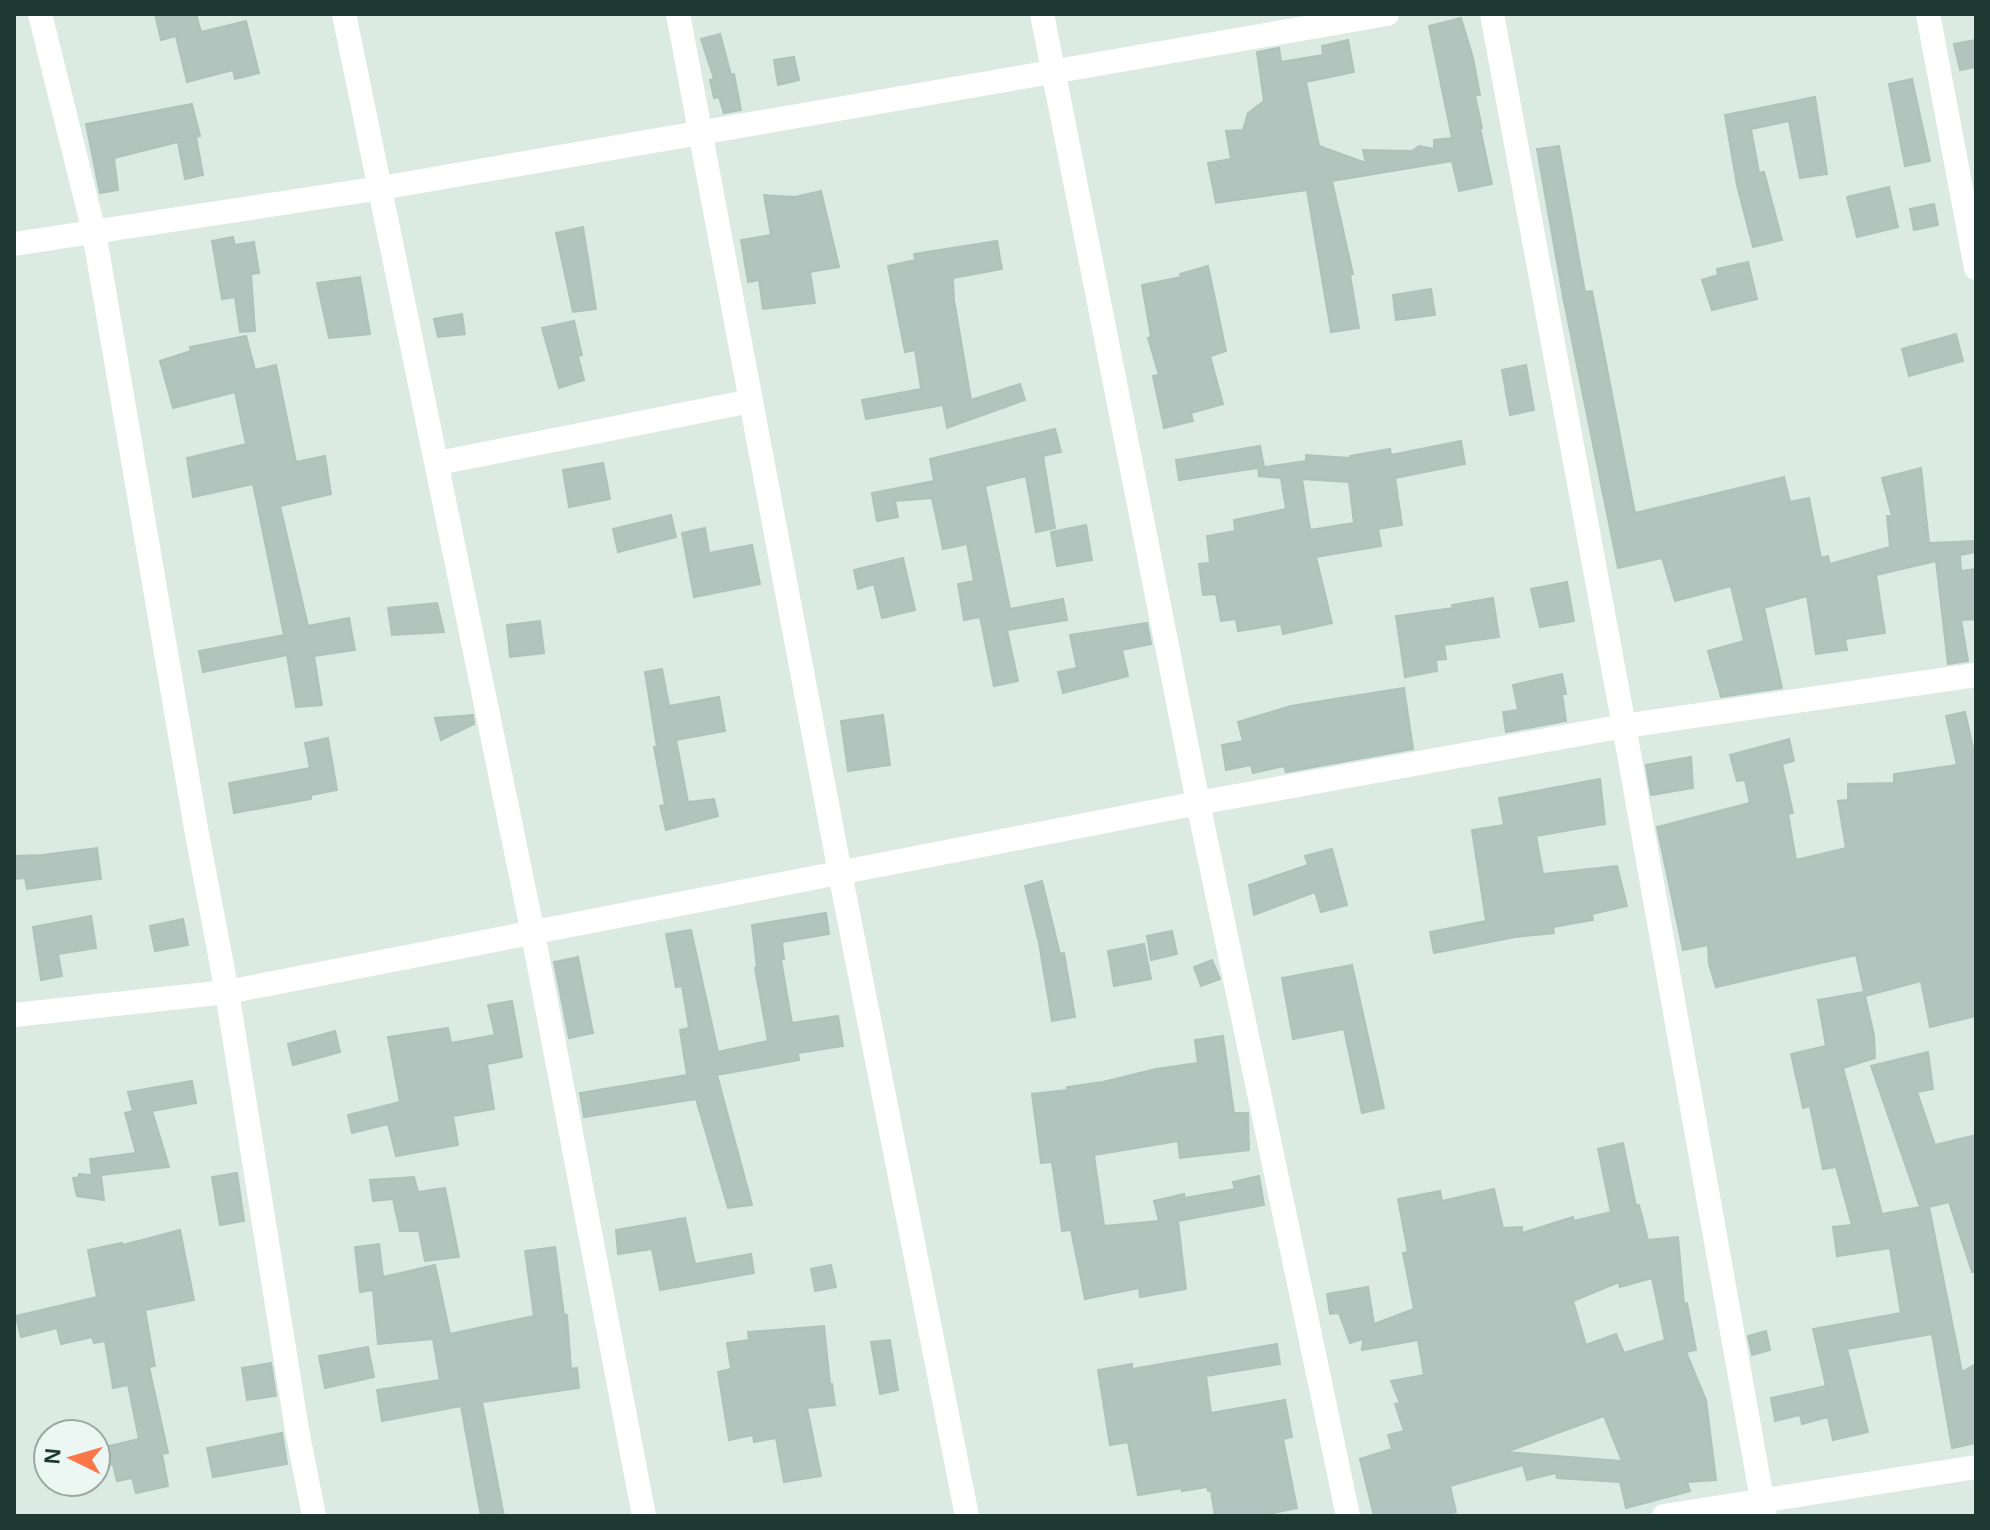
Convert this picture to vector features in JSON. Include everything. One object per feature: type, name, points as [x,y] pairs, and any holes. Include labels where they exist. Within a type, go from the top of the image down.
[{"type":"street","points":[[40,14],[94,232],[194,818],[227,992],[297,1430],[314,1516]]},
{"type":"street","points":[[344,14],[533,934],[644,1516]]},
{"type":"street","points":[[678,14],[840,873],[967,1516]]},
{"type":"street","points":[[1042,14],[1198,803],[1348,1516]]},
{"type":"street","points":[[14,244],[381,188],[1387,14]]},
{"type":"street","points":[[1492,14],[1764,1508]]},
{"type":"street","points":[[1928,14],[1976,268]]},
{"type":"street","points":[[438,463],[751,401]]},
{"type":"street","points":[[14,1015],[227,992],[1198,803],[1624,726],[1976,675]]},
{"type":"street","points":[[1664,1516],[1764,1508],[1976,1467]]},
{"type":"building","points":[[155,14],[196,14],[201,32],[246,21],[259,73],[235,79],[233,70],[187,82],[176,36],[161,40]]},
{"type":"building","points":[[1461,18],[1480,95],[1475,95],[1492,184],[1459,191],[1452,161],[1332,181],[1353,274],[1350,275],[1359,328],[1331,332],[1307,190],[1216,203],[1208,163],[1231,159],[1226,131],[1243,130],[1248,113],[1264,101],[1257,52],[1279,48],[1281,62],[1323,55],[1322,46],[1348,40],[1354,72],[1306,82],[1319,146],[1366,163],[1363,150],[1412,151],[1419,146],[1434,149],[1434,140],[1452,138],[1429,26]]},
{"type":"building","points":[[720,34],[731,75],[734,74],[741,110],[724,113],[719,97],[714,98],[710,80],[714,79],[701,39]]},
{"type":"building","points":[[1976,40],[1976,67],[1960,70],[1954,44]]},
{"type":"building","points":[[794,57],[799,80],[778,85],[774,60]]},
{"type":"building","points":[[1912,79],[1930,161],[1905,166],[1889,84]]},
{"type":"building","points":[[1815,97],[1827,174],[1800,178],[1789,121],[1751,129],[1759,173],[1764,172],[1782,240],[1753,247],[1737,185],[1725,115]]},
{"type":"building","points":[[192,104],[200,136],[196,137],[203,175],[185,179],[178,142],[114,158],[118,190],[100,193],[86,124]]},
{"type":"building","points":[[1559,146],[1585,292],[1592,291],[1635,513],[1784,477],[1790,502],[1809,498],[1821,558],[1828,556],[1830,564],[1890,547],[1887,516],[1892,516],[1882,478],[1921,468],[1929,543],[1976,541],[1976,552],[1960,555],[1961,571],[1976,569],[1976,619],[1961,620],[1968,661],[1948,664],[1936,561],[1876,575],[1885,633],[1845,639],[1847,650],[1816,654],[1807,596],[1764,608],[1782,688],[1721,697],[1708,651],[1744,641],[1731,586],[1675,601],[1662,558],[1618,568],[1537,149]]},
{"type":"building","points":[[1889,187],[1898,227],[1857,237],[1847,197]]},
{"type":"building","points":[[821,191],[839,267],[810,272],[815,303],[763,309],[759,280],[748,282],[741,240],[771,235],[764,195],[795,197]]},
{"type":"building","points":[[1934,204],[1938,225],[1914,230],[1910,209]]},
{"type":"building","points":[[583,227],[596,309],[573,312],[556,233]]},
{"type":"building","points":[[233,237],[235,245],[254,242],[259,273],[251,274],[255,331],[240,332],[235,297],[222,299],[212,241]]},
{"type":"building","points":[[997,241],[1002,269],[953,278],[971,400],[1020,384],[1025,400],[947,428],[943,405],[866,419],[862,400],[921,389],[915,350],[905,352],[888,266],[915,260],[914,254]]},
{"type":"building","points":[[1748,262],[1757,299],[1712,310],[1702,280],[1718,275],[1717,269]]},
{"type":"building","points":[[1208,266],[1226,351],[1210,356],[1223,404],[1191,413],[1193,421],[1164,428],[1153,376],[1159,375],[1148,338],[1151,337],[1142,285],[1181,277],[1180,274]]},
{"type":"building","points":[[360,277],[370,334],[329,338],[317,283]]},
{"type":"building","points":[[1431,289],[1435,315],[1396,320],[1393,295]]},
{"type":"building","points":[[462,314],[465,334],[438,337],[434,319]]},
{"type":"building","points":[[574,321],[584,380],[559,388],[542,328]]},
{"type":"building","points":[[1956,334],[1963,361],[1909,376],[1902,349]]},
{"type":"building","points":[[246,336],[255,370],[276,365],[296,462],[325,456],[331,494],[280,506],[308,626],[349,618],[355,650],[314,656],[322,705],[296,707],[287,655],[203,672],[199,651],[284,635],[253,484],[193,497],[187,458],[246,444],[235,392],[173,408],[160,361],[191,351],[190,347]]},
{"type":"building","points":[[1526,365],[1534,410],[1510,415],[1502,370]]},
{"type":"building","points":[[1055,429],[1061,452],[1043,456],[1055,528],[1036,532],[1026,476],[985,486],[1010,609],[1063,599],[1067,620],[1007,630],[1018,681],[994,686],[980,617],[964,620],[958,584],[974,581],[967,544],[943,549],[932,498],[895,501],[898,517],[877,521],[872,493],[934,481],[930,459]]},
{"type":"building","points":[[1461,441],[1465,464],[1395,478],[1402,525],[1378,529],[1381,546],[1316,557],[1332,623],[1283,634],[1281,624],[1238,631],[1236,619],[1221,621],[1216,594],[1203,595],[1199,564],[1210,563],[1207,536],[1235,531],[1234,520],[1286,509],[1281,478],[1259,476],[1258,468],[1306,461],[1306,455],[1351,458],[1390,449],[1391,455]],"holes":[[[1302,479],[1349,482],[1354,523],[1310,530]]]},
{"type":"building","points":[[1260,446],[1264,467],[1179,480],[1176,460]]},
{"type":"building","points":[[603,463],[610,499],[569,507],[563,470]]},
{"type":"building","points":[[671,515],[676,537],[618,552],[613,529]]},
{"type":"building","points":[[1086,525],[1092,560],[1057,566],[1051,532]]},
{"type":"building","points":[[705,528],[709,553],[752,545],[760,584],[694,597],[682,533]]},
{"type":"building","points":[[903,558],[915,610],[882,618],[874,584],[858,589],[854,570]]},
{"type":"building","points":[[1567,582],[1574,621],[1540,627],[1531,589]]},
{"type":"building","points":[[1493,598],[1499,637],[1444,645],[1446,659],[1436,660],[1437,671],[1405,677],[1396,616],[1453,608],[1452,605]]},
{"type":"building","points":[[437,603],[444,632],[392,635],[388,608]]},
{"type":"building","points":[[540,621],[544,653],[510,657],[507,625]]},
{"type":"building","points":[[1147,623],[1151,644],[1122,650],[1128,676],[1063,693],[1058,672],[1077,668],[1070,635]]},
{"type":"building","points":[[662,669],[669,706],[719,697],[725,731],[676,740],[688,802],[714,799],[718,816],[666,830],[660,806],[665,805],[645,672]]},
{"type":"building","points":[[1562,674],[1566,721],[1506,732],[1503,712],[1518,710],[1513,685]]},
{"type":"building","points":[[1404,688],[1413,749],[1286,772],[1284,766],[1253,773],[1251,765],[1226,770],[1222,745],[1243,741],[1238,722],[1291,706]]},
{"type":"building","points":[[1965,712],[1976,761],[1976,1016],[1930,1027],[1921,981],[1865,996],[1856,955],[1716,987],[1709,964],[1708,945],[1683,950],[1657,827],[1750,803],[1745,780],[1737,781],[1730,755],[1789,739],[1794,761],[1782,764],[1793,813],[1788,814],[1796,860],[1846,848],[1838,801],[1848,800],[1848,784],[1894,783],[1894,774],[1957,765],[1946,716]]},
{"type":"building","points":[[473,715],[474,724],[441,740],[435,718]]},
{"type":"building","points":[[883,715],[890,765],[848,771],[841,721]]},
{"type":"building","points":[[328,738],[337,790],[311,795],[311,799],[234,813],[229,783],[310,768],[305,743]]},
{"type":"building","points":[[1691,757],[1693,788],[1651,795],[1646,765]]},
{"type":"building","points":[[1600,779],[1605,824],[1536,836],[1543,874],[1617,866],[1627,906],[1592,914],[1593,920],[1553,927],[1554,933],[1515,937],[1434,953],[1430,932],[1486,921],[1472,830],[1504,825],[1499,798]]},
{"type":"building","points":[[97,848],[101,879],[27,889],[25,878],[14,879],[14,856]]},
{"type":"building","points":[[1332,849],[1347,905],[1321,912],[1315,892],[1254,915],[1249,885],[1308,865],[1305,856]]},
{"type":"building","points":[[1042,881],[1060,954],[1064,953],[1075,1017],[1052,1021],[1039,943],[1025,886]]},
{"type":"building","points":[[826,913],[829,934],[782,942],[784,959],[781,960],[792,1023],[838,1016],[843,1046],[798,1053],[799,1060],[717,1075],[752,1205],[728,1208],[696,1099],[584,1117],[580,1093],[687,1075],[680,1030],[689,1028],[682,986],[676,987],[666,934],[691,930],[718,1052],[768,1041],[755,968],[752,925]]},
{"type":"building","points":[[91,916],[96,948],[58,954],[62,976],[41,980],[33,927]]},
{"type":"building","points":[[183,919],[188,945],[155,951],[150,926]]},
{"type":"building","points":[[1172,931],[1177,954],[1151,960],[1147,936]]},
{"type":"building","points":[[1144,944],[1151,979],[1114,986],[1108,951]]},
{"type":"building","points":[[578,957],[593,1033],[569,1038],[554,962]]},
{"type":"building","points":[[1212,960],[1220,979],[1201,986],[1194,967]]},
{"type":"building","points":[[1352,965],[1384,1108],[1362,1113],[1344,1029],[1293,1039],[1282,978]]},
{"type":"building","points":[[1864,992],[1874,1035],[1875,1058],[1843,1068],[1882,1214],[1920,1207],[1871,1066],[1928,1052],[1933,1089],[1917,1092],[1935,1145],[1976,1135],[1976,1272],[1972,1272],[1949,1202],[1929,1207],[1962,1372],[1976,1364],[1976,1443],[1952,1448],[1932,1334],[1847,1349],[1868,1432],[1833,1440],[1828,1417],[1802,1424],[1800,1415],[1775,1421],[1771,1398],[1826,1386],[1813,1329],[1901,1313],[1890,1248],[1837,1256],[1833,1227],[1852,1225],[1836,1167],[1823,1169],[1810,1106],[1803,1108],[1791,1054],[1826,1046],[1818,1000]]},
{"type":"building","points":[[512,1001],[522,1057],[487,1064],[494,1109],[453,1116],[458,1145],[396,1156],[388,1124],[352,1133],[348,1115],[400,1102],[388,1037],[448,1028],[451,1043],[495,1035],[488,1005]]},
{"type":"building","points":[[335,1031],[340,1052],[293,1065],[288,1044]]},
{"type":"building","points":[[1223,1036],[1234,1113],[1248,1113],[1249,1150],[1180,1158],[1178,1141],[1094,1155],[1104,1226],[1159,1221],[1154,1201],[1184,1194],[1185,1198],[1235,1189],[1233,1182],[1259,1176],[1264,1205],[1178,1221],[1186,1289],[1140,1297],[1139,1288],[1085,1299],[1071,1230],[1062,1231],[1052,1162],[1041,1163],[1032,1094],[1067,1090],[1067,1087],[1198,1063],[1195,1040]]},
{"type":"building","points":[[192,1081],[196,1103],[152,1111],[169,1167],[101,1175],[104,1200],[77,1196],[73,1178],[79,1177],[79,1174],[92,1175],[90,1159],[136,1153],[125,1113],[133,1111],[128,1092]]},
{"type":"building","points":[[1623,1143],[1636,1206],[1639,1205],[1648,1240],[1678,1237],[1684,1304],[1687,1303],[1696,1350],[1686,1352],[1706,1400],[1716,1480],[1687,1482],[1690,1491],[1626,1508],[1620,1482],[1557,1478],[1556,1473],[1527,1480],[1523,1465],[1450,1486],[1456,1512],[1443,1516],[1374,1516],[1360,1459],[1392,1449],[1388,1435],[1404,1431],[1395,1404],[1400,1403],[1391,1381],[1424,1375],[1418,1340],[1362,1350],[1363,1339],[1350,1343],[1339,1313],[1330,1314],[1327,1294],[1368,1287],[1374,1324],[1414,1309],[1403,1253],[1408,1252],[1398,1199],[1440,1191],[1442,1201],[1494,1189],[1503,1228],[1522,1227],[1522,1233],[1573,1217],[1574,1221],[1611,1212],[1598,1149]],"holes":[[[1652,1278],[1665,1340],[1624,1353],[1616,1334],[1586,1345],[1573,1301],[1619,1282],[1620,1287]],[[1604,1416],[1622,1461],[1506,1452]]]},
{"type":"building","points":[[237,1173],[244,1221],[220,1225],[212,1177]]},
{"type":"building","points":[[414,1177],[418,1192],[445,1188],[459,1257],[425,1261],[419,1231],[400,1231],[393,1199],[373,1201],[370,1180]]},
{"type":"building","points":[[685,1218],[695,1264],[751,1254],[754,1273],[660,1290],[652,1249],[618,1254],[616,1230]]},
{"type":"building","points":[[180,1230],[194,1300],[145,1310],[155,1366],[149,1367],[168,1453],[162,1454],[168,1486],[136,1493],[132,1478],[117,1481],[112,1464],[112,1445],[139,1439],[128,1385],[113,1388],[105,1341],[94,1343],[92,1337],[61,1344],[57,1328],[21,1337],[16,1316],[97,1297],[88,1250],[123,1245]]},
{"type":"building","points":[[379,1244],[383,1277],[435,1265],[450,1334],[534,1316],[525,1251],[555,1247],[564,1315],[567,1315],[571,1369],[577,1368],[579,1388],[482,1402],[504,1516],[481,1516],[461,1406],[382,1421],[377,1390],[440,1380],[433,1339],[378,1344],[373,1290],[360,1292],[355,1247]]},
{"type":"building","points":[[831,1265],[836,1287],[815,1291],[811,1269]]},
{"type":"building","points":[[824,1326],[835,1405],[807,1408],[821,1476],[784,1482],[776,1438],[754,1442],[753,1435],[729,1440],[718,1372],[731,1369],[727,1343],[749,1340],[748,1332]]},
{"type":"building","points":[[1766,1331],[1770,1350],[1752,1355],[1748,1336]]},
{"type":"building","points":[[890,1340],[898,1390],[880,1394],[871,1342]]},
{"type":"building","points":[[1277,1344],[1280,1364],[1206,1376],[1211,1413],[1285,1400],[1292,1437],[1283,1439],[1297,1508],[1260,1516],[1215,1516],[1211,1491],[1207,1487],[1138,1495],[1128,1442],[1110,1445],[1098,1370],[1132,1364],[1132,1369]]},
{"type":"building","points":[[368,1347],[374,1377],[325,1388],[319,1356]]},
{"type":"building","points":[[271,1363],[276,1396],[247,1400],[242,1368]]},
{"type":"building","points":[[282,1433],[287,1464],[213,1477],[207,1448]]}]
